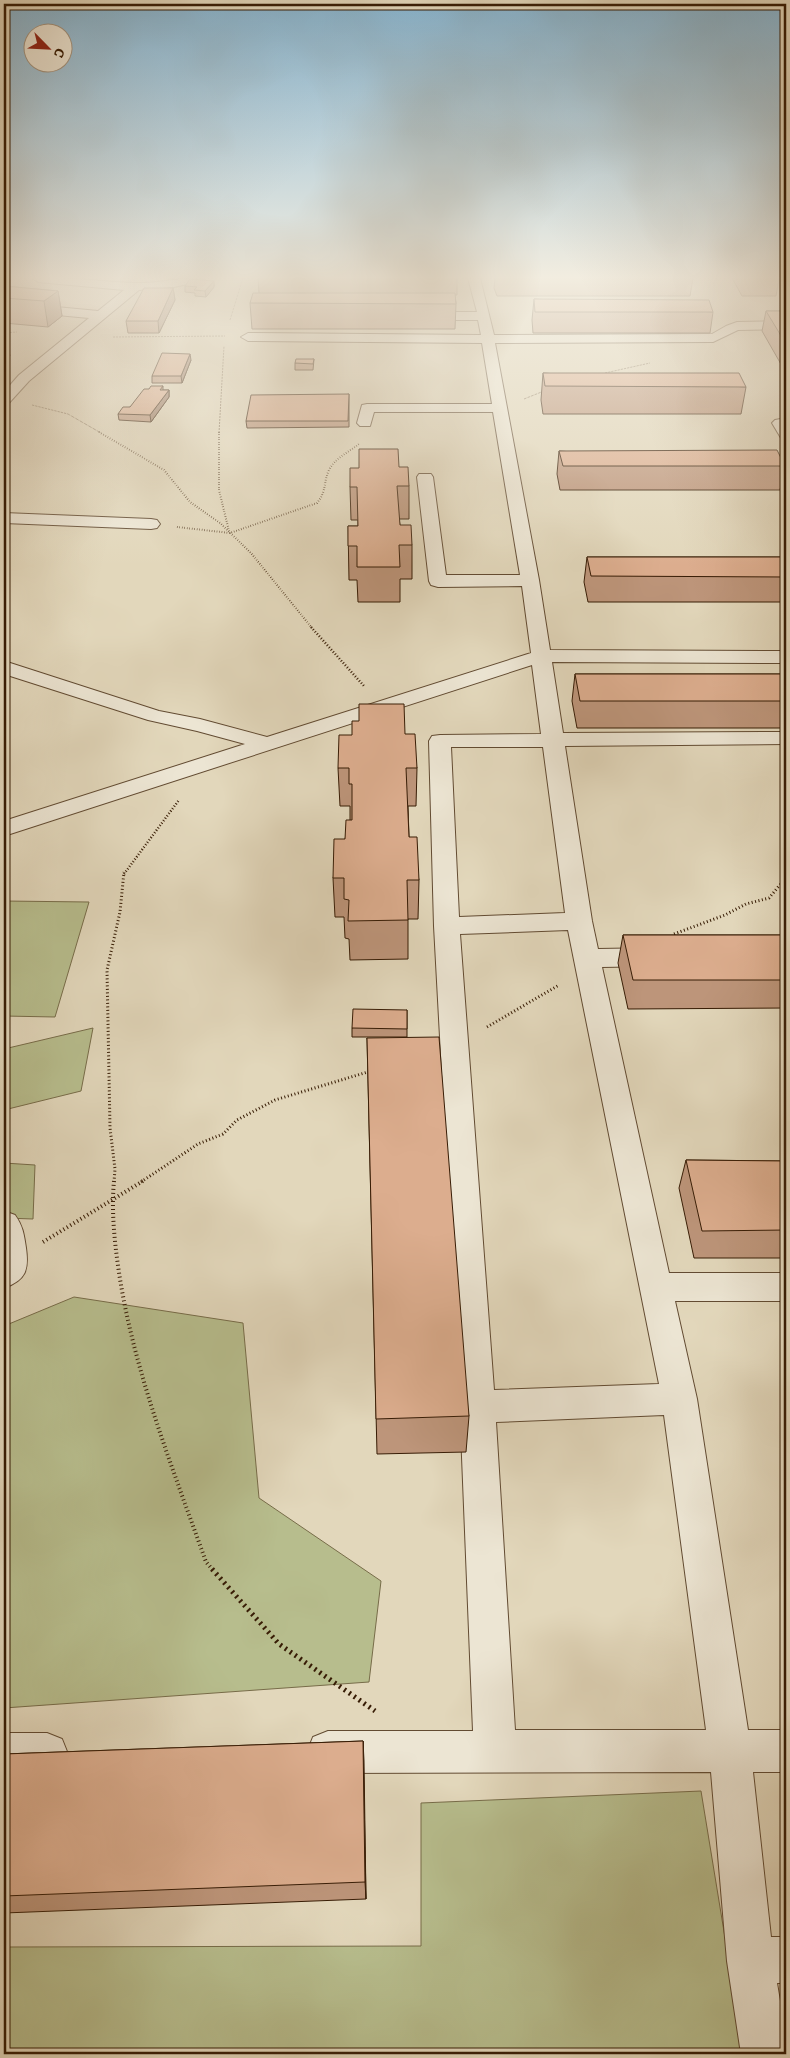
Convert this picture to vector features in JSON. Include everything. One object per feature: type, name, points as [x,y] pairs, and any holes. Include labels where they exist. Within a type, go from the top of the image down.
[{"type":"street","points":[[5,398],[29,374]]},
{"type":"street","points":[[494,374],[530,580],[579,921],[679,1399],[730,1751],[768,1961],[765,2054]]},
{"type":"street","points":[[4,376],[24,378]]},
{"type":"street","points":[[366,423],[367,408],[500,408]]},
{"type":"street","points":[[425,477],[438,581],[530,580]]},
{"type":"street","points":[[4,518],[151,524]]},
{"type":"street","points":[[4,829],[541,656],[786,657]]},
{"type":"street","points":[[4,667],[155,716],[200,725],[268,744]]},
{"type":"street","points":[[495,1752],[478,1407],[447,926],[440,741],[786,738]]},
{"type":"street","points":[[447,926],[579,921]]},
{"type":"street","points":[[586,958],[672,946]]},
{"type":"street","points":[[4,1224],[8,1230],[8,1270]]},
{"type":"street","points":[[656,1287],[786,1286]]},
{"type":"street","points":[[478,1407],[679,1399]]},
{"type":"street","points":[[288,1753],[786,1751]]},
{"type":"street","points":[[4,1754],[82,1754]]},
{"type":"path","points":[[222,374],[219,426],[219,490],[230,533]]},
{"type":"path","points":[[500,408],[546,390]]},
{"type":"path","points":[[5,398],[68,414],[164,470],[190,502],[230,533],[250,553],[315,632],[382,707]]},
{"type":"path","points":[[151,524],[230,533],[317,503],[326,494],[328,471],[365,438],[366,423]]},
{"type":"path","points":[[210,763],[168,811],[124,872],[120,912],[107,970],[110,1128],[116,1169],[112,1199],[116,1256],[127,1324],[151,1406],[206,1562],[278,1644],[380,1714]]},
{"type":"path","points":[[672,946],[746,904],[768,898],[784,880],[786,871]]},
{"type":"path","points":[[455,1046],[579,973],[586,958]]},
{"type":"path","points":[[8,1270],[57,1232],[198,1144],[223,1134],[237,1120],[275,1100],[377,1068]]},
{"type":"green space","points":[[4,901],[89,902],[55,1017],[4,1016]]},
{"type":"green space","points":[[93,1028],[81,1091],[8,1109],[4,1114],[4,1049]]},
{"type":"green space","points":[[4,1163],[35,1165],[33,1219],[4,1218]]},
{"type":"green space","points":[[74,1297],[243,1323],[259,1498],[381,1581],[369,1682],[4,1708],[4,1326]]},
{"type":"green space","points":[[701,1791],[744,2054],[4,2054],[4,1947],[421,1946],[421,1803]]},
{"type":"building","points":[[153,374],[182,374],[181,376],[152,376]]},
{"type":"building","points":[[543,374],[740,374],[746,387],[545,386]]},
{"type":"building","points":[[151,386],[163,386],[160,390],[169,390],[150,415],[118,414],[123,407],[130,407],[144,389],[149,389]]},
{"type":"building","points":[[349,394],[348,421],[246,421],[251,395]]},
{"type":"building","points":[[359,449],[398,449],[399,467],[408,467],[409,486],[397,486],[400,525],[411,525],[412,545],[399,545],[400,567],[357,567],[357,546],[348,546],[348,526],[358,526],[357,487],[350,487],[350,468],[359,468]]},
{"type":"building","points":[[777,450],[785,466],[563,466],[559,451]]},
{"type":"building","points":[[587,557],[786,557],[786,577],[591,576]]},
{"type":"building","points":[[575,674],[786,674],[786,701],[580,701]]},
{"type":"building","points":[[359,704],[404,704],[405,734],[415,734],[417,768],[406,768],[409,837],[417,837],[419,880],[407,880],[408,920],[348,921],[349,900],[344,899],[344,878],[333,878],[334,839],[345,839],[346,820],[352,820],[352,784],[349,784],[349,768],[338,768],[339,735],[352,735],[352,721],[359,721]]},
{"type":"building","points":[[623,935],[786,935],[786,980],[633,980]]},
{"type":"building","points":[[353,1009],[407,1010],[407,1029],[352,1028]]},
{"type":"building","points":[[439,1037],[469,1416],[376,1419],[367,1038]]},
{"type":"building","points":[[686,1160],[786,1161],[786,1230],[702,1231]]},
{"type":"building","points":[[363,1741],[365,1882],[4,1896],[4,1754]]}]
